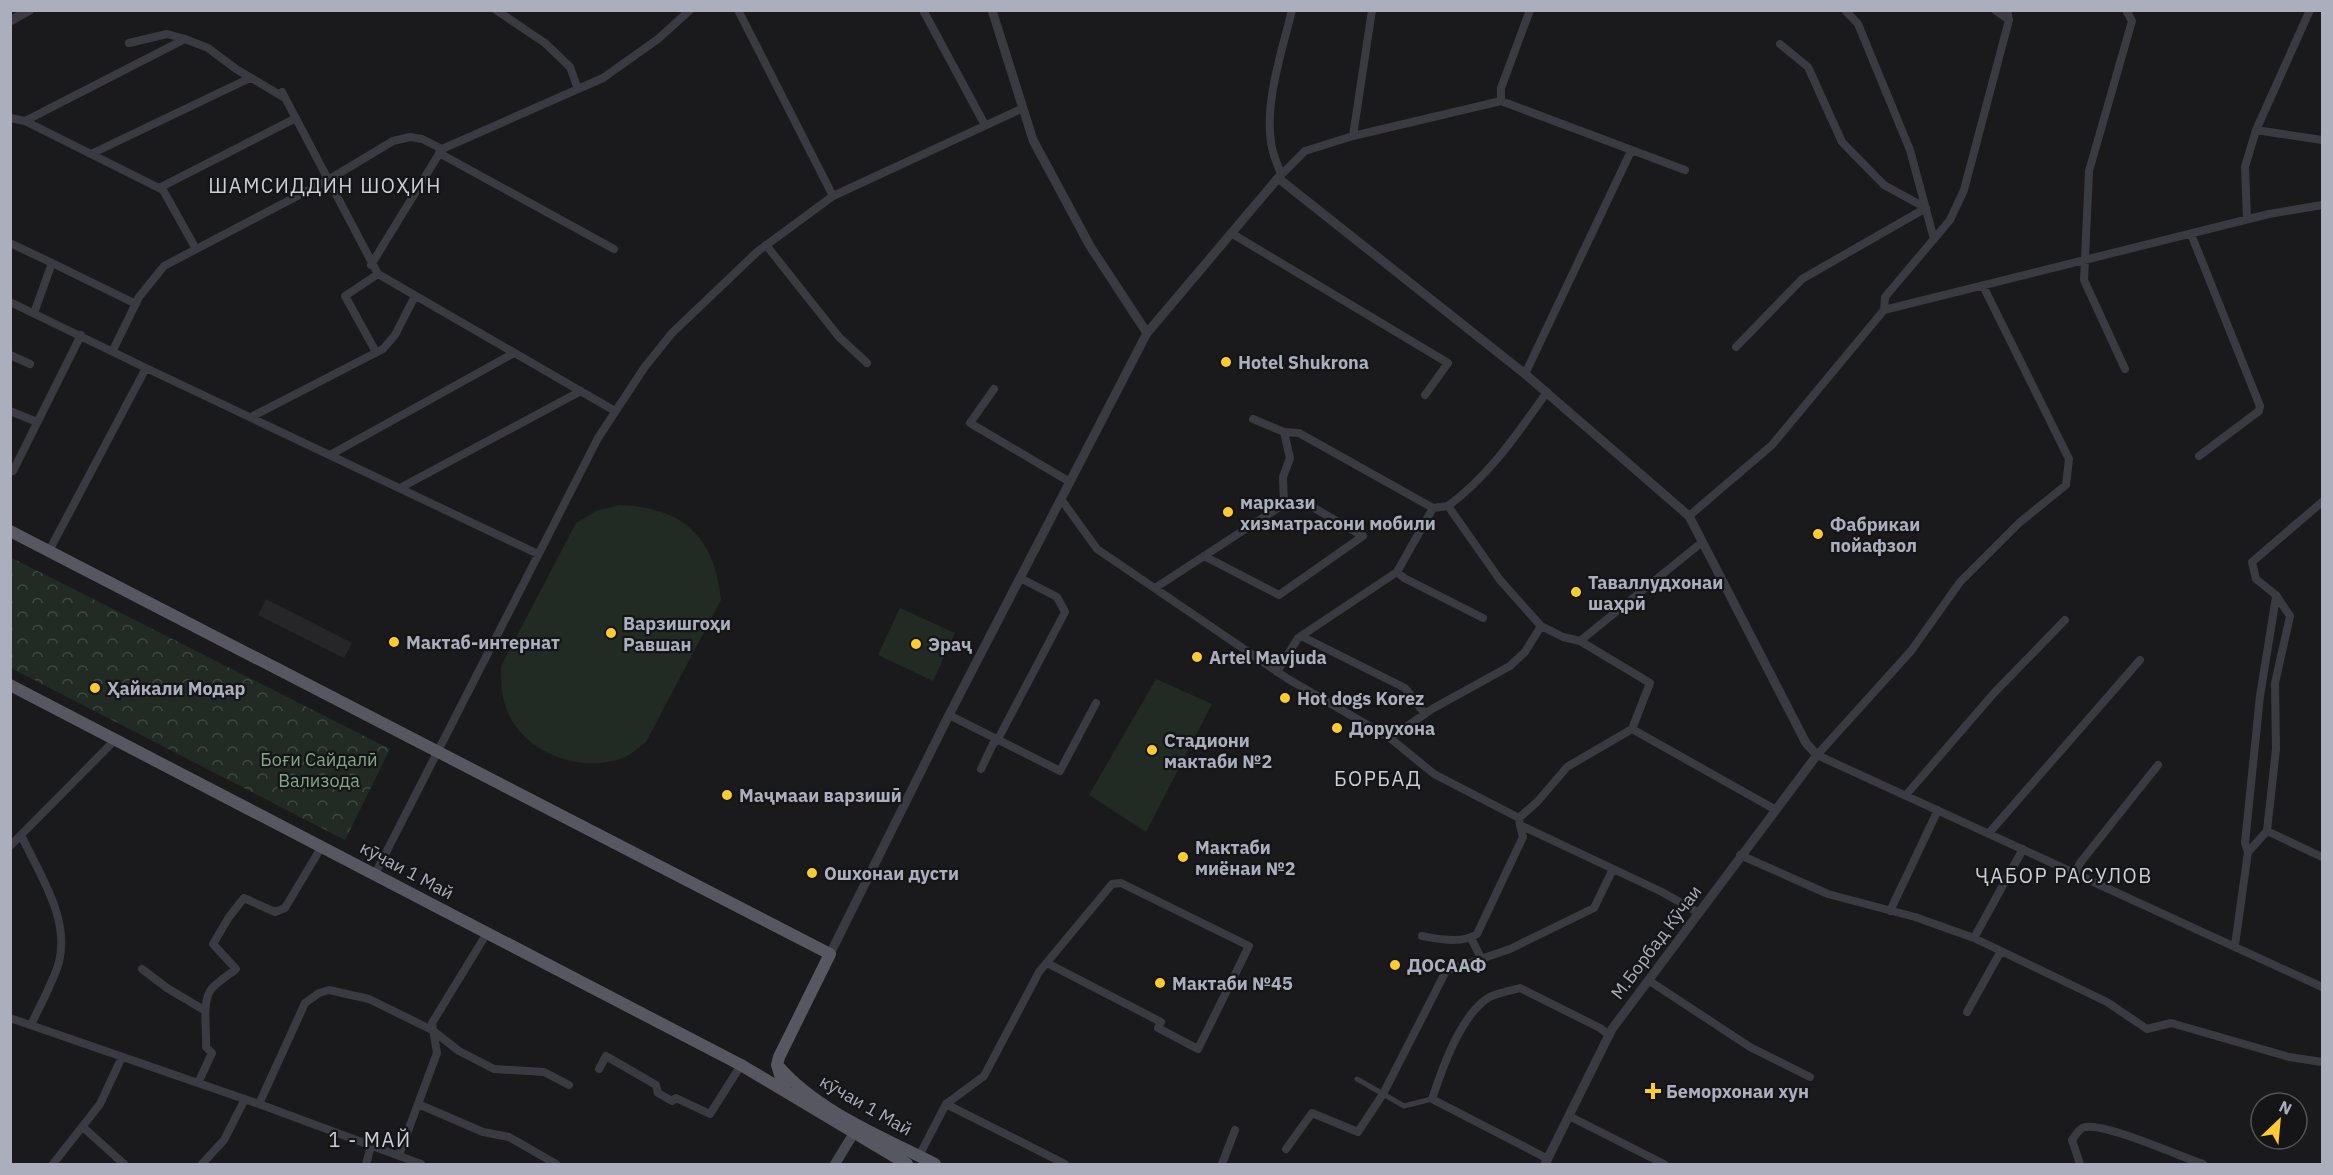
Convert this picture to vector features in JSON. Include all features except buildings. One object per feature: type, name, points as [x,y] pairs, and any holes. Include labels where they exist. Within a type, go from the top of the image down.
[{"type":"main road","points":[[10,531],[830,954],[777,1065],[785,1091]]},
{"type":"main road","name":"кӯчаи 1 Май","points":[[10,685],[742,1066],[856,1130],[907,1164]]},
{"type":"main road","points":[[742,1066],[764,1070],[777,1065]]},
{"type":"main road","name":"кӯчаи 1 Май","points":[[777,1065],[792,1083],[856,1130],[935,1164]]},
{"type":"main road","points":[[834,1164],[856,1130]]},
{"type":"street","points":[[10,21],[30,10]]},
{"type":"street","points":[[496,10],[545,43],[570,67],[578,89]]},
{"type":"street","points":[[371,265],[441,151],[603,78],[658,39],[690,10]]},
{"type":"street","points":[[738,10],[833,196]]},
{"type":"street","points":[[923,10],[985,126]]},
{"type":"street","points":[[992,10],[1033,140],[1090,246],[1147,333]]},
{"type":"street","points":[[1292,10],[1275,77],[1272,147],[1279,176],[1547,392],[1689,516],[1806,743],[1817,755],[2235,945],[2322,987]]},
{"type":"street","points":[[1353,136],[1372,10]]},
{"type":"street","points":[[1501,101],[1501,88],[1530,10]]},
{"type":"street","points":[[1845,10],[1858,24],[1863,34],[1910,150],[1934,239]]},
{"type":"street","points":[[1995,10],[2009,20]]},
{"type":"street","points":[[1689,516],[1772,445],[1884,310],[1885,297],[1950,220],[1964,190],[2009,20],[2007,10]]},
{"type":"street","points":[[2125,369],[2084,280],[2089,171],[2132,21],[2126,10]]},
{"type":"street","points":[[2247,219],[2245,167],[2256,130],[2310,10]]},
{"type":"street","points":[[129,43],[167,34],[185,39],[208,48],[250,78],[284,95],[371,265],[378,274],[615,411]]},
{"type":"street","points":[[26,121],[185,39]]},
{"type":"street","points":[[1780,44],[1808,66],[1842,142],[1884,185],[1926,208]]},
{"type":"street","points":[[91,154],[250,78]]},
{"type":"street","points":[[830,954],[949,715],[1147,333],[1279,176],[1305,151],[1353,136],[1501,101],[1685,170]]},
{"type":"street","points":[[375,874],[436,749],[615,411],[672,333],[766,245],[833,196],[1023,108]]},
{"type":"street","points":[[10,118],[26,121],[163,190],[196,249]]},
{"type":"street","points":[[159,188],[296,118]]},
{"type":"street","points":[[2256,130],[2322,140]]},
{"type":"street","points":[[113,350],[136,304],[164,266],[328,180],[393,141],[410,137],[422,139],[614,249]]},
{"type":"street","points":[[1525,374],[1631,151]]},
{"type":"street","points":[[1884,310],[2247,219],[2322,205]]},
{"type":"street","points":[[1736,347],[1802,279],[1926,208]]},
{"type":"street","points":[[1231,233],[1448,363],[1425,395]]},
{"type":"street","points":[[2191,234],[2260,406],[2259,411],[2199,456]]},
{"type":"street","points":[[10,243],[136,304]]},
{"type":"street","points":[[766,245],[839,336],[867,363]]},
{"type":"street","points":[[34,313],[52,263]]},
{"type":"street","points":[[376,352],[345,296],[378,274]]},
{"type":"street","points":[[1817,755],[1911,651],[1960,582],[2019,523],[2066,485],[2069,459],[1983,286]]},
{"type":"street","points":[[251,417],[376,352],[390,342],[415,296]]},
{"type":"street","points":[[10,302],[538,554]]},
{"type":"street","points":[[13,471],[81,335]]},
{"type":"street","points":[[330,455],[514,353]]},
{"type":"street","points":[[10,355],[30,364]]},
{"type":"street","points":[[49,551],[146,368]]},
{"type":"street","points":[[994,389],[970,423],[1070,482]]},
{"type":"street","points":[[400,488],[581,391]]},
{"type":"street","points":[[1253,419],[1284,432],[1299,433],[1432,508],[1448,506],[1474,487],[1505,452],[1547,392]]},
{"type":"street","points":[[10,411],[37,422]]},
{"type":"street","points":[[1284,432],[1290,458],[1283,477],[1284,504]]},
{"type":"street","points":[[1062,499],[1097,549],[1277,672],[1390,738],[1434,774],[1519,822],[1699,913]]},
{"type":"street","points":[[2248,852],[2267,831],[2276,749],[2275,683],[2290,616],[2276,595],[2256,579],[2252,562],[2322,502]]},
{"type":"street","points":[[1155,588],[1204,556],[1284,504],[1306,504],[1363,536],[1279,596],[1204,556]]},
{"type":"street","points":[[1448,506],[1500,580],[1541,626],[1563,637],[1580,640],[1650,683],[1632,729],[1567,767],[1519,822]]},
{"type":"street","points":[[1277,672],[1301,636],[1397,572],[1432,508]]},
{"type":"street","points":[[1580,640],[1701,543]]},
{"type":"street","points":[[1397,572],[1404,578],[1483,618]]},
{"type":"street","points":[[981,770],[1065,612],[1057,597],[1020,578]]},
{"type":"street","points":[[2235,945],[2248,852],[2245,843],[2260,696],[2273,612],[2277,604],[2276,595]]},
{"type":"street","points":[[1905,795],[1994,693],[2065,620]]},
{"type":"street","points":[[1390,738],[1425,714],[1510,666],[1525,652],[1541,626]]},
{"type":"street","points":[[1301,636],[1405,688],[1425,714]]},
{"type":"street","points":[[1989,833],[2140,660]]},
{"type":"street","points":[[949,715],[1060,771],[1096,703]]},
{"type":"street","points":[[1632,729],[1776,810]]},
{"type":"street","points":[[10,846],[22,837],[116,739]]},
{"type":"street","name":"М.Борбад Кӯчаи","points":[[1546,1162],[1609,1035],[1740,855],[1817,755]]},
{"type":"street","points":[[2076,873],[2080,863],[2158,765]]},
{"type":"street","points":[[1890,911],[1938,810]]},
{"type":"street","points":[[1422,936],[1442,940],[1471,938],[1478,934],[1523,837],[1519,822]]},
{"type":"street","points":[[2267,831],[2322,857]]},
{"type":"street","points":[[22,837],[60,921],[62,939],[59,963],[31,1025]]},
{"type":"street","points":[[198,1083],[212,1053],[206,1047],[207,1020],[204,1010],[210,990],[236,969],[213,944],[229,917],[244,898],[275,912],[285,908],[321,846]]},
{"type":"street","points":[[1974,938],[2023,849]]},
{"type":"street","points":[[1740,855],[1828,894],[1915,917],[1974,938],[2107,1002],[2147,1029],[2171,1023],[2289,1057],[2322,1062]]},
{"type":"street","points":[[1286,1149],[1312,1113],[1358,1132],[1383,1094],[1446,971],[1482,960],[1594,909],[1613,869]]},
{"type":"street","points":[[919,1156],[946,1104],[984,1076],[1039,972],[1112,884],[1121,883],[1249,946],[1198,1049],[1158,1028],[1161,1022],[1047,963]]},
{"type":"street","points":[[399,1155],[437,1053],[432,1023],[487,933]]},
{"type":"street","points":[[1471,938],[1482,960]]},
{"type":"street","points":[[1967,1012],[2001,951]]},
{"type":"street","points":[[142,969],[167,988],[204,1010]]},
{"type":"street","points":[[1648,980],[1750,1047],[1810,1077]]},
{"type":"street","points":[[1432,1099],[1443,1068],[1469,1017],[1486,999],[1520,988],[1600,1028],[1609,1035]]},
{"type":"street","points":[[259,1104],[305,1003],[319,993],[330,990],[369,999],[432,1030],[459,1051],[494,1069],[544,1072],[569,1085]]},
{"type":"street","points":[[10,1018],[259,1104],[421,1164]]},
{"type":"street","points":[[599,1068],[606,1056],[656,1085],[658,1093],[672,1101],[676,1098],[710,1114],[742,1066]]},
{"type":"street","points":[[53,1164],[84,1128],[100,1104],[122,1057]]},
{"type":"street","points":[[1357,1079],[1404,1106],[1432,1099],[1546,1162]]},
{"type":"street","points":[[202,1164],[224,1140],[245,1100]]},
{"type":"street","points":[[418,1104],[483,1132],[509,1137],[556,1164]]},
{"type":"street","points":[[946,1104],[1065,1164]]},
{"type":"street","points":[[1569,1116],[1664,1164]]},
{"type":"street","points":[[2080,1164],[2072,1140],[2085,1127],[2105,1128],[2203,1164]]},
{"type":"street","points":[[84,1128],[124,1164]]},
{"type":"street","points":[[1222,1164],[1235,1130]]},
{"type":"street","points":[[366,1164],[371,1146]]},
{"type":"shaded area","points":[[266,599],[352,643],[344,658],[258,615]]},
{"type":"green space","points":[[619,505],[661,512],[691,529],[703,542],[711,558],[721,600],[646,742],[623,758],[607,762],[574,762],[543,750],[529,741],[518,729],[504,703],[501,666],[576,523],[596,511]]},
{"type":"green space","name":"Боғи Сайдалӣ Вализода","points":[[10,557],[390,749],[345,840],[11,668]]},
{"type":"green space","name":"Эраҷ","points":[[900,608],[955,633],[933,681],[878,655]]},
{"type":"green space","name":"Стадиони мактаби №2","points":[[1156,679],[1212,704],[1146,832],[1089,795]]},
{"type":"place","name":"Hotel Shukrona","points":[[1226,362]]},
{"type":"place","name":"маркази хизматрасони мобили","points":[[1228,512]]},
{"type":"place","name":"Фабрикаи пойафзол","points":[[1818,534]]},
{"type":"place","name":"Таваллудхонаи шаҳрӣ","points":[[1576,592]]},
{"type":"place","name":"Варзишгоҳи Равшан","points":[[611,633]]},
{"type":"place","name":"Мактаб-интернат","points":[[394,642]]},
{"type":"place","name":"Эраҷ","points":[[916,644]]},
{"type":"place","name":"Artel Mavjuda","points":[[1197,657]]},
{"type":"place","name":"Ҳайкали Модар","points":[[95,688]]},
{"type":"place","name":"Hot dogs Korez","points":[[1285,698]]},
{"type":"place","name":"Дорухона","points":[[1337,728]]},
{"type":"place","name":"Стадиони мактаби №2","points":[[1152,750]]},
{"type":"place","name":"Маҷмааи варзишӣ","points":[[727,795]]},
{"type":"place","name":"Мактаби миёнаи №2","points":[[1183,857]]},
{"type":"place","name":"Ошхонаи дусти","points":[[812,873]]},
{"type":"place","name":"ДОСААФ","points":[[1395,965]]},
{"type":"place","name":"Мактаби №45","points":[[1160,983]]},
{"type":"place","name":"Беморхонаи хун","points":[[1653,1091]]},
{"type":"district","name":"ШАМСИДДИН ШОҲИН","points":[[325,185]]},
{"type":"district","name":"БОРБАД","points":[[1378,778]]},
{"type":"district","name":"ҶАБОР РАСУЛОВ","points":[[2064,875]]},
{"type":"district","name":"1 - МАЙ","points":[[370,1139]]}]
